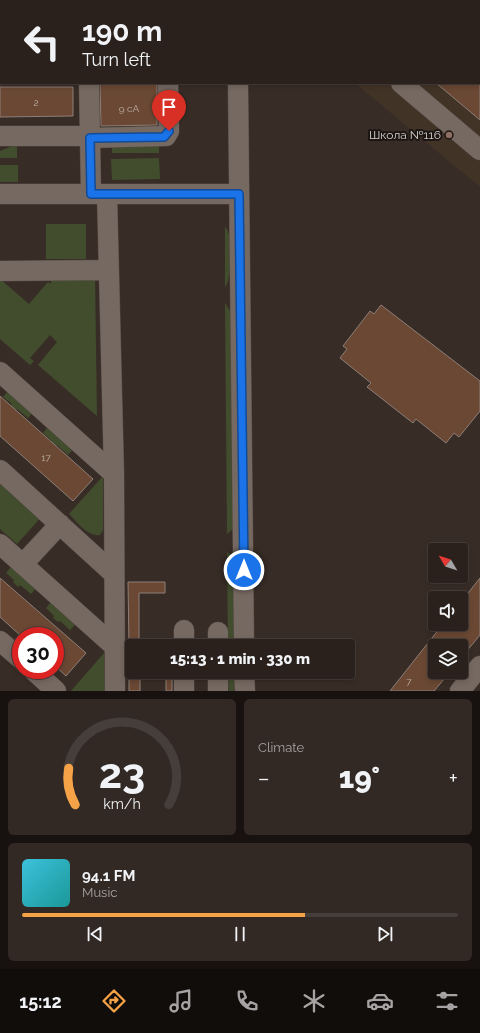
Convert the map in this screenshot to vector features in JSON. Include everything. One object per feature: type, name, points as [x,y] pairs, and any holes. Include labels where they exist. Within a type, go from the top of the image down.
[{"type":"street","points":[[89,84],[90,137],[109,270],[114,474],[113,573],[115,691]]},
{"type":"street","points":[[0,136],[166,136],[169,131],[168,84]]},
{"type":"street","points":[[238,84],[244,639]]},
{"type":"street","points":[[402,84],[480,150]]},
{"type":"street","points":[[0,194],[239,194]]},
{"type":"street","points":[[0,271],[109,270]]},
{"type":"street","points":[[0,372],[114,474]]},
{"type":"street","points":[[0,470],[113,573]]},
{"type":"street","points":[[23,564],[60,524]]},
{"type":"street","points":[[0,544],[114,646]]},
{"type":"street","points":[[0,641],[12,651]]},
{"type":"street","points":[[460,691],[480,666]]},
{"type":"street","points":[[43,679],[56,691]]},
{"type":"street","points":[[184,679],[184,691]]},
{"type":"street","points":[[218,679],[218,691]]},
{"type":"street","points":[[244,679],[245,691]]},
{"type":"shaded area","name":"Школа №116","points":[[356,84],[480,84],[480,187]]},
{"type":"green space","points":[[112,141],[159,141],[159,153],[112,153]]},
{"type":"green space","points":[[17,144],[17,158],[0,158],[0,151]]},
{"type":"green space","points":[[159,158],[160,179],[112,180],[111,159]]},
{"type":"green space","points":[[0,165],[18,165],[18,182],[0,182]]},
{"type":"green space","points":[[46,224],[86,224],[86,259],[46,259]]},
{"type":"green space","points":[[225,227],[228,231],[231,256],[229,275],[225,287]]},
{"type":"green space","points":[[95,276],[97,416],[38,365],[57,342],[50,335],[30,358],[34,361],[30,365],[0,339],[0,279],[29,304],[48,282],[51,284],[51,277]]},
{"type":"green space","points":[[225,303],[231,313],[233,529],[227,534]]},
{"type":"green space","points":[[8,391],[33,412],[28,418],[17,409],[15,411],[10,406],[12,404],[3,397]]},
{"type":"green space","points":[[48,427],[73,449],[68,455],[57,445],[56,447],[50,442],[52,441],[43,433]]},
{"type":"green space","points":[[0,476],[43,515],[17,544],[0,529]]},
{"type":"green space","points":[[103,476],[103,530],[100,535],[96,535],[91,534],[83,528],[69,514]]},
{"type":"green space","points":[[227,552],[233,556],[234,639],[228,639]]},
{"type":"green space","points":[[11,567],[36,588],[31,594],[20,585],[18,587],[13,582],[14,580],[6,573]]},
{"type":"green space","points":[[51,602],[76,624],[70,630],[60,621],[58,622],[53,618],[54,616],[46,608]]},
{"type":"green space","points":[[104,653],[105,691],[71,691]]},
{"type":"green space","points":[[228,679],[234,679],[234,691],[229,691]]},
{"type":"building","points":[[100,84],[157,84],[157,125],[101,126]]},
{"type":"building","points":[[437,84],[480,84],[480,120]]},
{"type":"building","points":[[0,87],[73,87],[73,116],[0,117]]},
{"type":"building","points":[[381,305],[480,381],[480,411],[459,437],[454,433],[446,443],[416,419],[413,423],[367,387],[371,383],[340,358],[347,349],[343,346],[370,311],[374,314]]},
{"type":"building","points":[[0,396],[93,479],[73,501],[0,436]]},
{"type":"building","points":[[0,578],[56,627],[12,628],[0,617]]},
{"type":"building","points":[[480,578],[480,635],[468,650],[468,639],[431,639],[437,631],[468,631],[468,593]]},
{"type":"building","points":[[128,582],[165,582],[165,593],[139,593],[139,639],[129,639]]},
{"type":"building","points":[[64,634],[86,653],[66,676],[64,674]]},
{"type":"building","points":[[428,643],[428,679],[444,679],[434,691],[390,691]]},
{"type":"building","points":[[129,679],[140,679],[140,691],[129,691]]},
{"type":"building","points":[[166,679],[172,679],[172,691],[166,691]]},
{"type":"place","name":"Школа №116","points":[[449,135]]},
{"type":"route","points":[[169,131],[164,137],[90,138],[91,194],[239,194],[244,570]]}]
